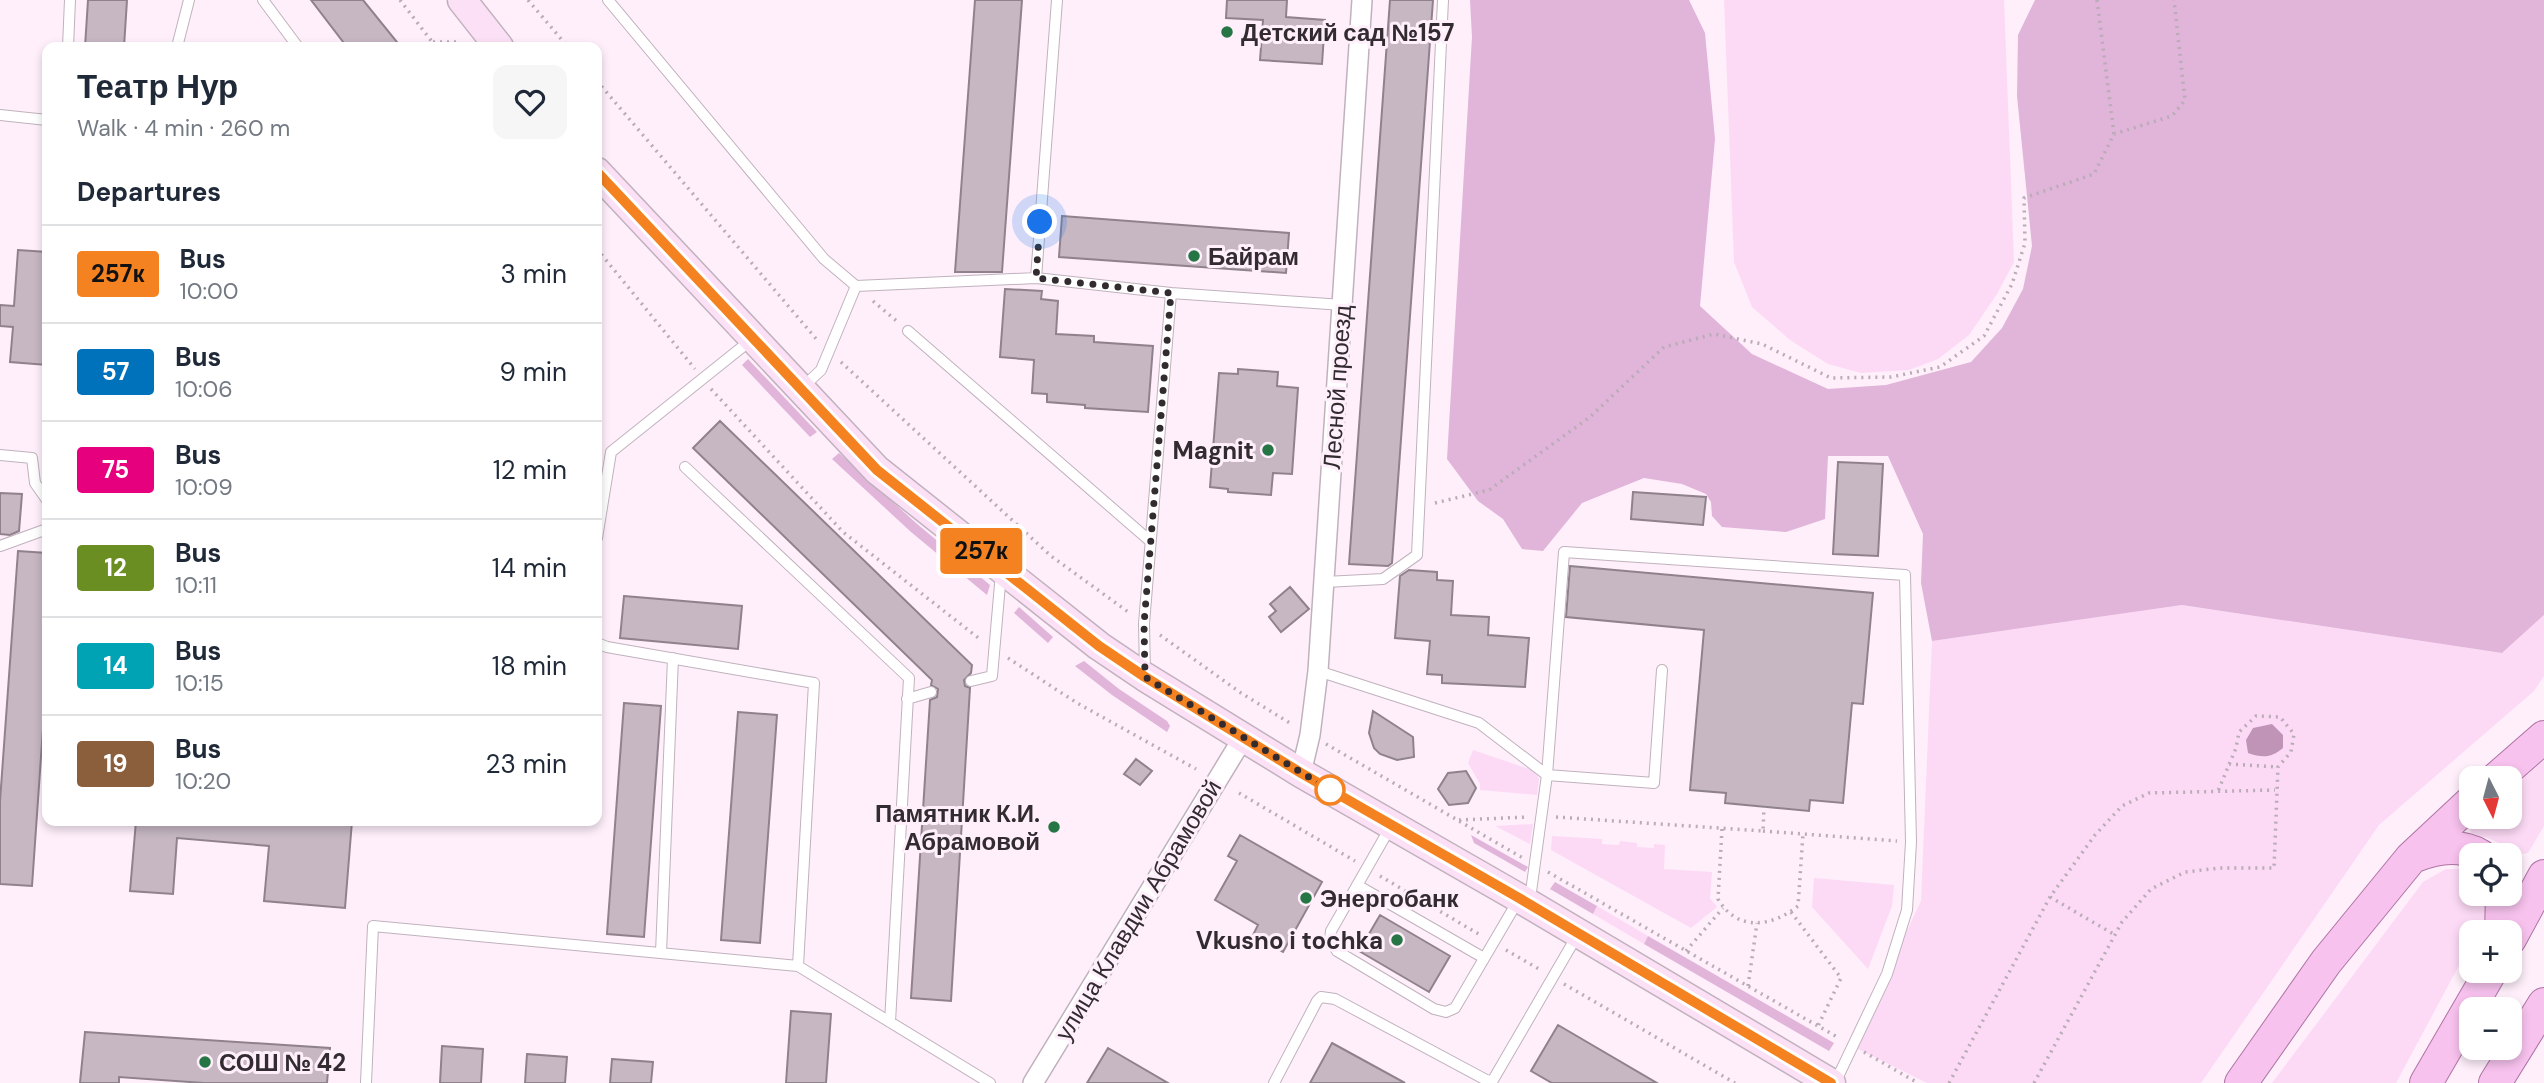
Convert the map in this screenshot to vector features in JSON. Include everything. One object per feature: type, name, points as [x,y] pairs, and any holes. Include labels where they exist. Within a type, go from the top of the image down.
[{"type":"main road","points":[[463,0],[495,42]]},
{"type":"main road","points":[[602,183],[877,470],[1099,646],[1301,773],[1524,901],[1803,1071],[1833,1083]]},
{"type":"main road","points":[[2511,766],[2544,737]]},
{"type":"main road","points":[[2241,1083],[2326,962],[2411,858],[2459,813]]},
{"type":"main road","points":[[2411,858],[2430,850],[2459,848]]},
{"type":"main road","points":[[2520,920],[2544,876]]},
{"type":"main road","points":[[2426,1083],[2484,983]]},
{"type":"main road","points":[[2495,1083],[2536,1028],[2544,1004]]},
{"type":"street","name":"Лесной проезд","points":[[1301,773],[1310,735],[1318,671],[1362,0]]},
{"type":"street","name":"улица Клавдии Абрамовой","points":[[1033,1083],[1243,738]]},
{"type":"lane","points":[[68,42],[70,0]]},
{"type":"lane","points":[[178,42],[189,0]]},
{"type":"lane","points":[[263,0],[294,42]]},
{"type":"lane","points":[[608,0],[824,259],[856,286],[1036,278],[1171,293],[1343,305]]},
{"type":"lane","points":[[1036,278],[1057,0]]},
{"type":"lane","points":[[1325,582],[1383,579],[1417,555],[1443,0]]},
{"type":"lane","points":[[0,115],[42,119]]},
{"type":"lane","points":[[801,389],[821,370],[856,286]]},
{"type":"lane","points":[[1145,677],[1144,624],[1171,293]]},
{"type":"lane","points":[[908,331],[1150,541]]},
{"type":"lane","points":[[602,508],[611,453],[753,338]]},
{"type":"lane","points":[[0,455],[32,458],[34,482],[42,493]]},
{"type":"lane","points":[[685,467],[909,678],[890,1022]]},
{"type":"lane","points":[[0,546],[42,531]]},
{"type":"lane","points":[[1392,825],[1331,931],[1329,940],[1337,951],[1434,1009],[1447,1012],[1455,1008],[1484,958],[1524,901],[1534,864],[1547,775],[1564,552],[1905,576],[1911,842],[1908,910],[1887,974],[1833,1083]]},
{"type":"lane","points":[[971,681],[992,676],[1002,568]]},
{"type":"lane","points":[[602,644],[814,683],[798,966]]},
{"type":"lane","points":[[662,953],[673,658]]},
{"type":"lane","points":[[1318,671],[1479,723],[1547,775],[1654,783],[1662,670]]},
{"type":"lane","points":[[907,699],[931,692]]},
{"type":"lane","points":[[1357,885],[1484,958]]},
{"type":"lane","points":[[366,1083],[373,926],[798,966],[990,1083]]},
{"type":"lane","points":[[1274,1083],[1317,1001],[1327,997],[1488,1082],[1493,1080],[1578,934]]},
{"type":"path","points":[[400,0],[433,42],[457,42]]},
{"type":"path","points":[[528,0],[564,42]]},
{"type":"path","points":[[1419,507],[1489,490],[1590,417],[1664,347],[1714,334],[1762,344],[1831,378],[1891,377],[1940,367],[1984,336],[2012,284],[2025,243],[2024,198],[2094,174],[2114,134],[2097,0]]},
{"type":"path","points":[[2114,134],[2172,116],[2185,100],[2174,0]]},
{"type":"path","points":[[602,87],[818,341],[1051,556],[1197,662]]},
{"type":"path","points":[[602,255],[703,379],[843,532],[994,649],[1077,704],[1196,769]]},
{"type":"path","points":[[856,286],[908,331]]},
{"type":"path","points":[[2034,1083],[2122,922],[2151,889],[2185,872],[2220,868],[2274,868],[2278,767],[2291,752],[2294,734],[2280,717],[2256,716],[2239,732],[2218,791]]},
{"type":"path","points":[[2229,764],[2278,767]]},
{"type":"path","points":[[1950,1083],[2050,897],[2095,835],[2122,806],[2149,793],[2275,790]]},
{"type":"path","points":[[1763,831],[1764,807]]},
{"type":"path","points":[[1911,842],[1541,816],[1457,821],[1917,1083]]},
{"type":"path","points":[[1722,828],[1718,899],[1723,908],[1737,919],[1757,923],[1775,921],[1798,906],[1803,834]]},
{"type":"path","points":[[2050,897],[2115,935]]},
{"type":"path","points":[[1686,951],[1723,908]]},
{"type":"path","points":[[1791,912],[1841,978],[1818,1026]]},
{"type":"path","points":[[1748,986],[1757,923]]},
{"type":"shaded area","points":[[1470,0],[1689,0],[1705,33],[1715,139],[1700,306],[1752,354],[1828,389],[1886,385],[1971,362],[2002,328],[2023,289],[2032,246],[2017,96],[2018,35],[2035,0],[2544,0],[2544,615],[2502,653],[2182,605],[1932,641],[1921,583],[1923,534],[1888,456],[1828,456],[1825,519],[1786,532],[1722,527],[1712,516],[1711,502],[1706,494],[1682,484],[1644,478],[1582,503],[1543,551],[1522,549],[1503,519],[1478,501],[1447,459],[1472,37]]},
{"type":"shaded area","points":[[1724,0],[2004,0],[2014,262],[1997,294],[1969,335],[1938,359],[1909,370],[1861,373],[1828,364],[1790,340],[1752,307],[1734,262]]},
{"type":"shaded area","points":[[748,359],[817,432],[810,437],[742,365]]},
{"type":"shaded area","points":[[839,453],[990,585],[987,595],[911,532],[832,459]]},
{"type":"shaded area","points":[[2182,605],[2502,653],[2544,615],[2544,676],[2534,691],[2379,825],[2201,1083],[1927,1083],[1852,1046],[1921,901],[1932,641]]},
{"type":"shaded area","points":[[1019,607],[1053,637],[1048,643],[1014,613]]},
{"type":"shaded area","points":[[1084,661],[1119,689],[1167,721],[1170,726],[1167,732],[1075,666]]},
{"type":"shaded area","points":[[2272,724],[2283,735],[2283,748],[2267,756],[2248,753],[2246,740],[2253,728]]},
{"type":"shaded area","points":[[1473,750],[1535,771],[1539,779],[1537,795],[1480,790],[1480,784],[1468,763]]},
{"type":"shaded area","points":[[2544,760],[2544,826],[2528,853],[2522,854],[2522,843],[2498,843],[2485,837],[2472,836],[2470,830],[2522,830],[2522,779]]},
{"type":"shaded area","points":[[1533,824],[1530,844],[1495,826]]},
{"type":"shaded area","points":[[1471,835],[1528,867],[1525,872],[1474,843]]},
{"type":"shaded area","points":[[1552,836],[1602,839],[1602,844],[1619,845],[1620,841],[1637,843],[1637,847],[1654,848],[1654,844],[1665,845],[1664,869],[1712,872],[1710,898],[1717,907],[1691,928],[1551,850]]},
{"type":"shaded area","points":[[2446,869],[2459,869],[2459,906],[2489,906],[2489,910],[2484,920],[2459,920],[2459,965],[2396,1083],[2272,1083],[2423,882]]},
{"type":"shaded area","points":[[1814,878],[1894,885],[1892,906],[1868,969],[1812,907]]},
{"type":"shaded area","points":[[1555,882],[1597,906],[1593,914],[1550,889]]},
{"type":"shaded area","points":[[1597,906],[1648,936],[1644,944],[1593,914]]},
{"type":"shaded area","points":[[1648,936],[1834,1043],[1829,1051],[1644,944]]},
{"type":"building","points":[[88,0],[127,0],[124,42],[85,42]]},
{"type":"building","points":[[311,0],[363,0],[397,42],[343,42]]},
{"type":"building","points":[[975,0],[1022,0],[1002,272],[955,272]]},
{"type":"building","points":[[1227,0],[1287,0],[1286,17],[1325,20],[1322,64],[1260,60],[1263,20],[1226,18]]},
{"type":"building","points":[[1390,0],[1433,0],[1392,563],[1388,566],[1349,564]]},
{"type":"building","points":[[1062,216],[1289,233],[1286,273],[1059,257]]},
{"type":"building","points":[[18,250],[42,252],[42,365],[10,362],[13,327],[0,326],[0,305],[14,306]]},
{"type":"building","points":[[1005,289],[1042,291],[1041,299],[1058,301],[1056,334],[1094,336],[1094,342],[1153,346],[1148,412],[1085,408],[1085,405],[1047,402],[1047,394],[1032,393],[1034,360],[1000,357]]},
{"type":"building","points":[[1238,369],[1278,372],[1277,386],[1298,388],[1292,474],[1273,473],[1271,495],[1228,492],[1228,489],[1210,487],[1219,373],[1238,374]]},
{"type":"building","points":[[720,421],[972,665],[971,673],[964,680],[965,686],[970,688],[951,1001],[911,998],[930,700],[937,697],[938,689],[931,685],[932,680],[693,448]]},
{"type":"building","points":[[1838,462],[1883,464],[1878,556],[1833,554]]},
{"type":"building","points":[[1633,492],[1706,497],[1703,525],[1631,519]]},
{"type":"building","points":[[0,493],[22,494],[19,531],[10,535],[0,534]]},
{"type":"building","points":[[18,551],[42,553],[42,743],[32,886],[0,884],[0,801]]},
{"type":"building","points":[[1570,566],[1873,593],[1863,704],[1852,703],[1843,803],[1810,800],[1809,811],[1725,803],[1726,793],[1690,790],[1704,630],[1566,617]]},
{"type":"building","points":[[1409,570],[1437,572],[1437,580],[1453,581],[1451,615],[1489,617],[1488,635],[1529,638],[1525,687],[1442,683],[1442,675],[1427,674],[1430,641],[1395,638],[1400,576]]},
{"type":"building","points":[[1290,587],[1309,609],[1281,632],[1269,617],[1276,611],[1270,604]]},
{"type":"building","points":[[624,596],[742,606],[738,649],[620,638]]},
{"type":"building","points":[[624,703],[661,706],[644,937],[607,934]]},
{"type":"building","points":[[1373,711],[1413,737],[1414,757],[1397,760],[1380,754],[1374,748],[1369,733]]},
{"type":"building","points":[[738,712],[777,715],[760,943],[721,940]]},
{"type":"building","points":[[1136,759],[1152,771],[1140,785],[1124,774]]},
{"type":"building","points":[[1466,771],[1476,788],[1468,803],[1449,805],[1438,789],[1448,773]]},
{"type":"building","points":[[136,826],[352,826],[345,908],[264,901],[269,846],[177,838],[173,894],[130,891]]},
{"type":"building","points":[[1240,835],[1322,882],[1283,952],[1253,935],[1258,925],[1215,900],[1237,861],[1228,856]]},
{"type":"building","points":[[1380,915],[1450,956],[1429,992],[1359,951]]},
{"type":"building","points":[[791,1011],[831,1014],[826,1083],[786,1083]]},
{"type":"building","points":[[1558,1025],[1657,1083],[1552,1083],[1531,1071]]},
{"type":"building","name":"СОШ № 42","points":[[85,1032],[330,1048],[327,1083],[204,1083],[119,1077],[119,1083],[80,1083]]},
{"type":"building","points":[[1332,1043],[1405,1083],[1310,1083]]},
{"type":"building","points":[[442,1046],[483,1049],[481,1083],[440,1083]]},
{"type":"building","points":[[1108,1048],[1168,1083],[1087,1083]]},
{"type":"building","points":[[527,1054],[567,1057],[565,1083],[525,1083]]},
{"type":"building","points":[[612,1059],[653,1062],[651,1083],[610,1083]]},
{"type":"bus line","name":"257к","points":[[602,179],[877,470],[1099,646],[1301,773],[1519,898],[1831,1083]]},
{"type":"place","name":"Детский сад №157","points":[[1227,32]]},
{"type":"place","name":"Байрам","points":[[1194,256]]},
{"type":"place","name":"Magnit","points":[[1268,450]]},
{"type":"place","name":"Памятник К.И. Абрамовой","points":[[1054,827]]},
{"type":"place","name":"Энергобанк","points":[[1306,898]]},
{"type":"place","name":"Vkusno i tochka","points":[[1397,940]]},
{"type":"place","name":"СОШ № 42","points":[[205,1062]]},
{"type":"route","points":[[1040,222],[1036,278],[1171,293],[1144,624],[1145,677],[1330,790]]}]
